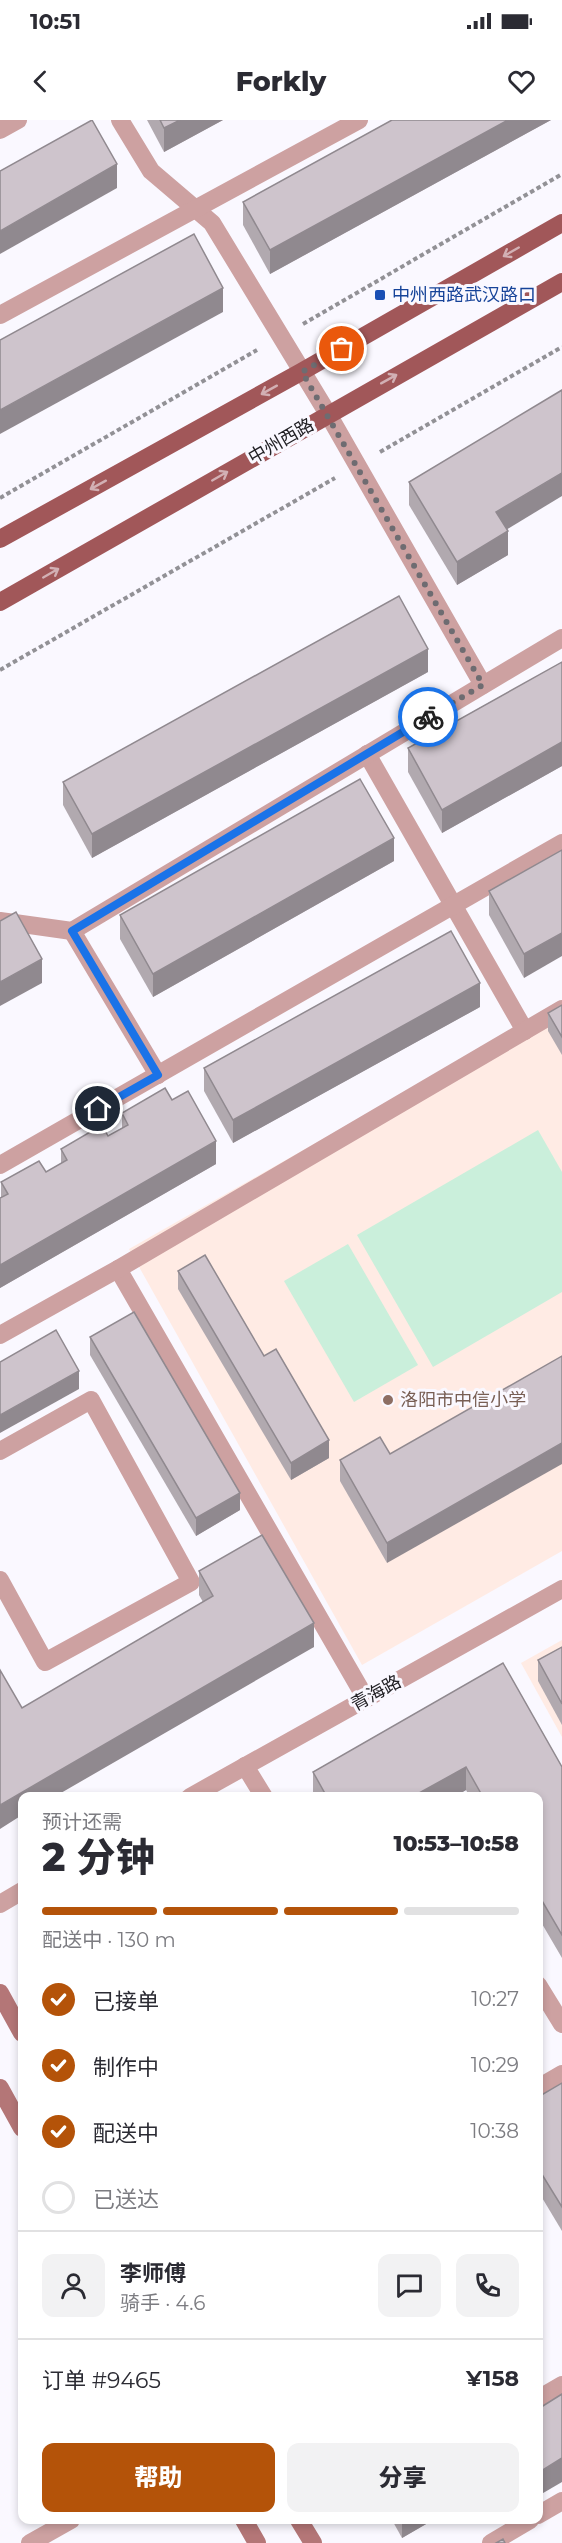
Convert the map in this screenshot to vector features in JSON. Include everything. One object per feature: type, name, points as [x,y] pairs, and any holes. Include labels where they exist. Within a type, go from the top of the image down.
[{"type":"main road","points":[[0,539],[302,372],[562,223]]},
{"type":"main road","name":"中州西路","points":[[0,602],[562,282]]},
{"type":"main road","points":[[0,1993],[18,2026]]},
{"type":"main road","points":[[0,2088],[18,2121]]},
{"type":"main road","points":[[246,2524],[257,2543]]},
{"type":"main road","points":[[301,2524],[313,2543]]},
{"type":"street","points":[[0,130],[18,120]]},
{"type":"street","points":[[120,120],[151,171],[212,223],[357,465],[483,685]]},
{"type":"street","points":[[0,315],[359,120]]},
{"type":"street","points":[[0,921],[72,931],[562,638]]},
{"type":"street","points":[[367,754],[525,1031]]},
{"type":"street","points":[[0,1165],[562,843]]},
{"type":"street","points":[[72,931],[158,1075]]},
{"type":"street","points":[[0,1335],[118,1269],[562,1009]]},
{"type":"street","points":[[118,1269],[366,1699]]},
{"type":"street","points":[[0,1450],[91,1400],[191,1582],[45,1662],[0,1580]]},
{"type":"street","name":"青海路","points":[[199,1792],[562,1589]]},
{"type":"street","points":[[245,1766],[261,1792]]},
{"type":"street","points":[[0,1904],[18,1893]]},
{"type":"street","points":[[543,1993],[562,2024]]},
{"type":"street","points":[[543,2085],[562,2074]]},
{"type":"street","points":[[543,2396],[562,2385]]},
{"type":"street","points":[[543,2512],[562,2501]]},
{"type":"street","points":[[30,2543],[64,2524]]},
{"type":"street","points":[[492,2543],[520,2524]]},
{"type":"path","points":[[0,670],[562,347]]},
{"type":"shaded area","name":"洛阳市中信小学","points":[[562,1003],[562,1551],[362,1665],[129,1249]]},
{"type":"shaded area","points":[[562,1640],[562,1737],[521,1663]]},
{"type":"green space","points":[[538,1130],[562,1172],[562,1292],[433,1367],[357,1235]]},
{"type":"green space","points":[[348,1244],[418,1365],[354,1402],[284,1281]]},
{"type":"building","points":[[92,120],[117,164],[0,231],[0,171]]},
{"type":"building","points":[[160,120],[180,120],[164,128]]},
{"type":"building","points":[[392,120],[508,120],[270,250],[243,202]]},
{"type":"building","points":[[194,234],[223,288],[0,410],[0,340]]},
{"type":"building","points":[[562,390],[562,473],[496,512],[508,531],[457,562],[409,482]]},
{"type":"building","points":[[399,596],[428,649],[92,834],[63,782]]},
{"type":"building","points":[[562,662],[562,742],[442,810],[408,748]]},
{"type":"building","points":[[360,779],[394,838],[153,974],[120,915]]},
{"type":"building","points":[[562,850],[562,933],[524,954],[489,891]]},
{"type":"building","points":[[16,912],[42,959],[0,982],[0,921]]},
{"type":"building","points":[[451,931],[480,983],[233,1120],[204,1068]]},
{"type":"building","points":[[562,1005],[562,1037],[548,1013]]},
{"type":"building","points":[[165,1088],[172,1100],[188,1091],[216,1141],[0,1265],[0,1198],[8,1194],[1,1182],[39,1161],[46,1172],[67,1160],[61,1149],[102,1125],[108,1136],[128,1125],[122,1113]]},
{"type":"building","points":[[205,1255],[264,1356],[276,1349],[329,1440],[291,1463],[178,1271]]},
{"type":"building","points":[[134,1312],[240,1493],[196,1518],[90,1337]]},
{"type":"building","points":[[56,1330],[79,1371],[0,1415],[0,1362]]},
{"type":"building","points":[[562,1356],[562,1443],[387,1543],[340,1460],[380,1437],[390,1454]]},
{"type":"building","points":[[262,1535],[314,1623],[22,1792],[18,1792],[18,1795],[0,1805],[0,1670],[22,1708],[213,1596],[199,1571]]},
{"type":"building","points":[[562,1647],[562,1704],[538,1660]]},
{"type":"building","points":[[503,1663],[562,1767],[562,1935],[543,1903],[543,1792],[480,1792],[466,1767],[421,1792],[324,1792],[313,1772]]},
{"type":"building","points":[[562,2083],[562,2207],[543,2176],[543,2094]]},
{"type":"building","points":[[562,2394],[562,2458],[543,2470],[543,2406]]},
{"type":"way so far","points":[[342,349],[302,372],[483,685],[428,717]]},
{"type":"place","name":"中州西路武汉路口","points":[[380,295]]},
{"type":"place","name":"洛阳市中信小学","points":[[388,1400]]},
{"type":"route","points":[[98,1109],[158,1075],[72,931],[428,717]]}]
